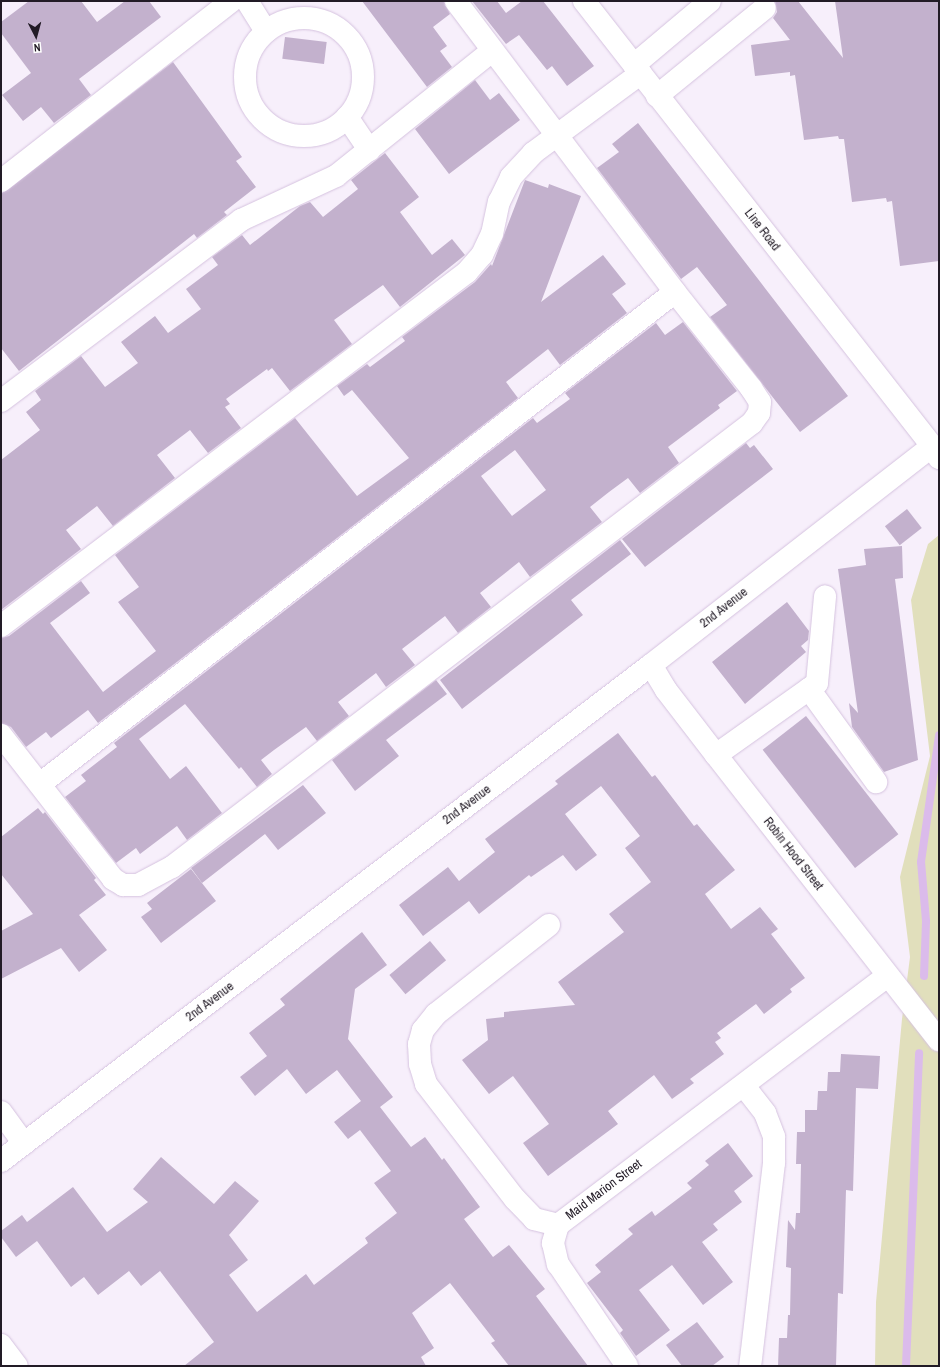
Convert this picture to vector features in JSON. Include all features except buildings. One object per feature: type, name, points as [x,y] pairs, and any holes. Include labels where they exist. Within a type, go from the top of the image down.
[{"type":"street","points":[[1,181],[231,1]]},
{"type":"street","points":[[247,1],[266,31]]},
{"type":"street","points":[[1,735],[114,879],[123,885],[138,885],[172,867],[752,423],[759,413],[760,402],[492,51],[456,1]]},
{"type":"street","name":"Line Road","points":[[584,1],[935,452]]},
{"type":"street","points":[[1,626],[467,272],[482,255],[492,234],[499,202],[511,177],[533,154],[558,137],[637,69],[710,1]]},
{"type":"street","points":[[657,96],[765,8]]},
{"type":"street","points":[[301,17],[320,19],[338,27],[352,40],[361,57],[364,76],[361,95],[347,117],[338,126],[320,134],[300,136],[280,132],[263,120],[251,105],[245,86],[246,66],[252,47],[266,31],[282,22],[301,17]]},
{"type":"street","points":[[1,401],[241,220],[336,176],[492,51]]},
{"type":"street","points":[[347,117],[369,150]]},
{"type":"street","points":[[40,784],[675,292]]},
{"type":"street","name":"2nd Avenue","points":[[1,1162],[651,665],[935,452]]},
{"type":"street","points":[[716,756],[817,683],[825,596]]},
{"type":"street","name":"Robin Hood Street","points":[[651,665],[666,690],[716,756],[939,1040]]},
{"type":"street","points":[[809,689],[876,782]]},
{"type":"street","name":"Maid Marion Street","points":[[549,925],[436,1014],[423,1030],[420,1050],[426,1084],[515,1199],[534,1219],[558,1225],[888,976]]},
{"type":"street","points":[[744,1086],[765,1113],[774,1137],[774,1163],[750,1366]]},
{"type":"street","points":[[1,1112],[24,1144]]},
{"type":"street","points":[[558,1225],[553,1243],[558,1264],[627,1366]]},
{"type":"street","points":[[1,1345],[17,1366]]},
{"type":"shaded area","points":[[939,535],[939,1366],[875,1366],[876,1302],[902,1019],[910,957],[900,877],[930,756],[911,600],[928,544]]},
{"type":"waterway","points":[[924,976],[926,921],[921,862],[939,735]]},
{"type":"waterway","points":[[906,1366],[919,1053]]}]
